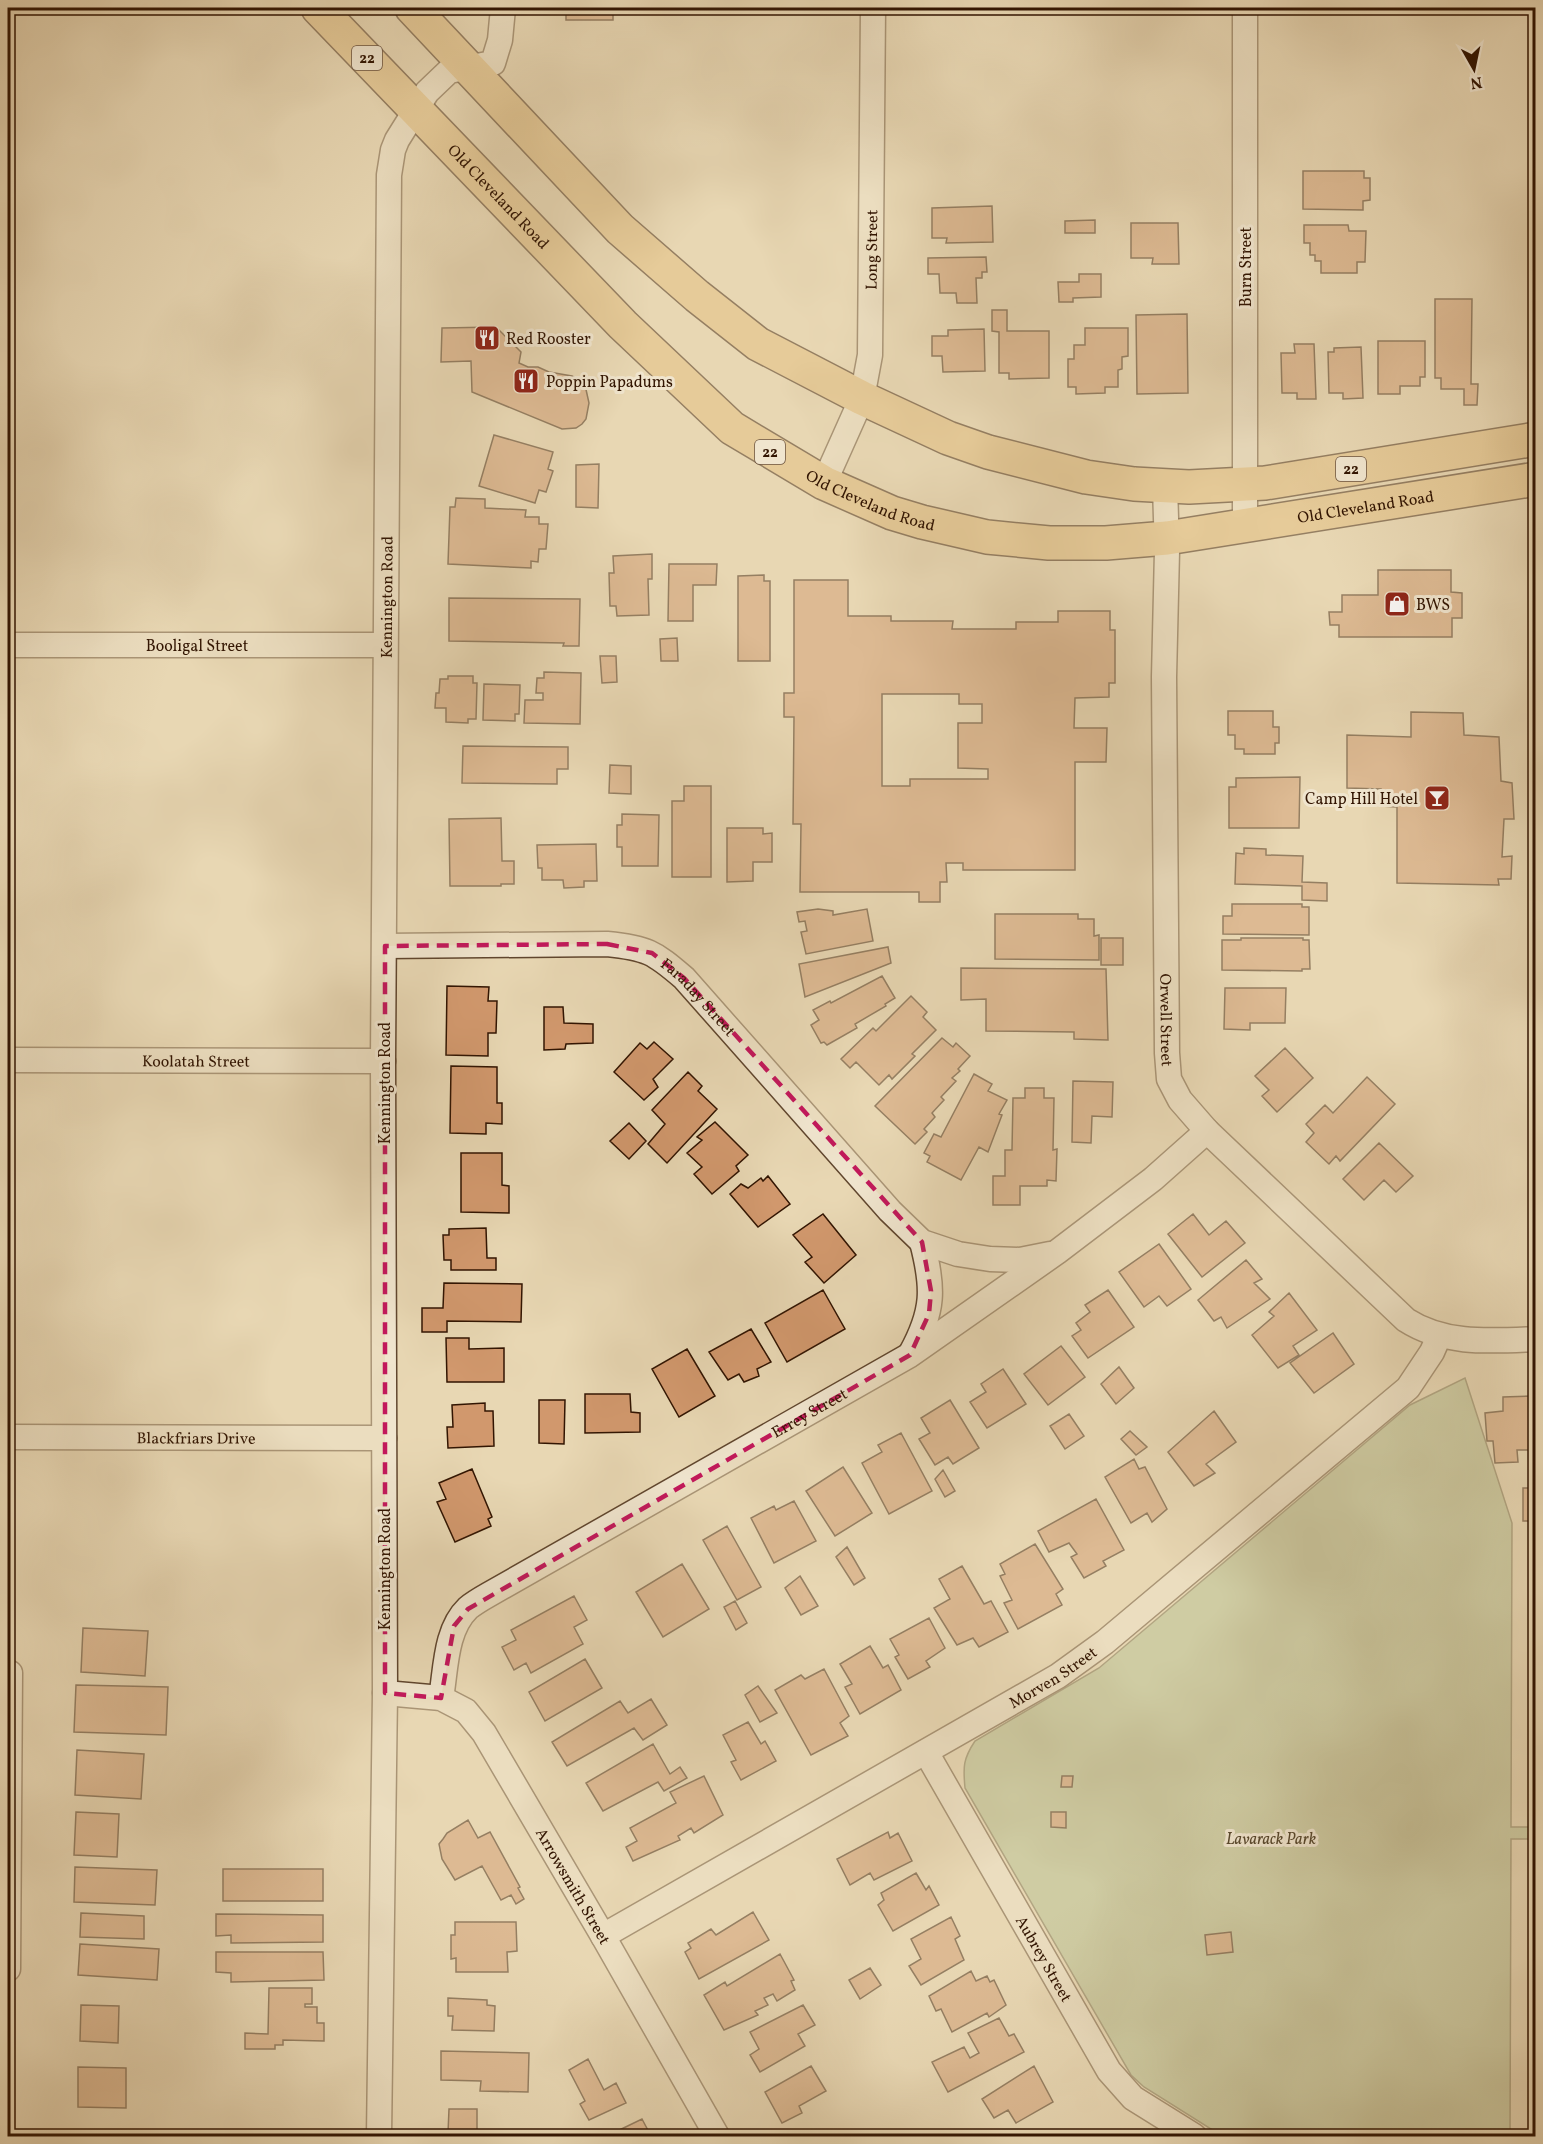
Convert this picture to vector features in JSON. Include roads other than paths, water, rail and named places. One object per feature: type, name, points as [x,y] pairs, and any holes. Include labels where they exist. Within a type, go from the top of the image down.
[{"type":"highway","name":"Old Cleveland Road","points":[[318,8],[623,325],[732,428],[824,483],[892,513],[987,537],[1076,544],[1167,538],[1536,478]]},
{"type":"highway","name":"22","points":[[412,8],[620,229],[697,296],[758,344],[862,398],[948,438],[988,452],[1086,477],[1134,484],[1214,487],[1245,485],[1536,439]]},
{"type":"street","name":"Kennington Road","points":[[379,2136],[385,1693],[383,1061],[389,175],[393,150],[401,132],[427,92],[449,71],[493,63],[500,40],[503,8]]},
{"type":"street","name":"Long Street","points":[[824,483],[862,398],[870,355],[873,8]]},
{"type":"street","name":"Burn Street","points":[[1245,8],[1245,526]]},
{"type":"street","name":"Orwell Street","points":[[1165,486],[1167,538],[1164,678],[1169,1078],[1180,1100],[1207,1131],[1406,1320],[1419,1329],[1440,1336],[1472,1341],[1536,1339]]},
{"type":"street","name":"Booligal Street","points":[[8,645],[386,645]]},
{"type":"street","name":"Faraday Street","points":[[385,946],[607,944],[636,946],[652,953],[684,978],[874,1194],[922,1242],[958,1254],[990,1259],[1020,1260],[1057,1252]]},
{"type":"street","name":"Koolatah Street","points":[[8,1060],[383,1061]]},
{"type":"street","name":"Errey Street","points":[[441,1698],[454,1626],[468,1609],[488,1595],[910,1355],[1057,1252],[1154,1179],[1207,1131]]},
{"type":"street","points":[[910,1355],[929,1314],[930,1282],[922,1242]]},
{"type":"street","name":"Morven Street","points":[[603,1936],[1058,1676],[1105,1642],[1408,1388],[1440,1336]]},
{"type":"street","name":"Blackfriars Drive","points":[[8,1437],[384,1438]]},
{"type":"street","points":[[8,1969],[10,1673]]},
{"type":"street","name":"Arrowsmith Street","points":[[385,1693],[441,1698],[466,1711],[484,1733],[717,2136]]},
{"type":"street","name":"Aubrey Street","points":[[926,1752],[1108,2071],[1133,2098],[1194,2136]]},
{"type":"place","name":"Red Rooster","points":[[487,338]]},
{"type":"place","name":"Poppin Papadums","points":[[526,381]]},
{"type":"place","name":"BWS","points":[[1397,604]]},
{"type":"place","name":"Camp Hill Hotel","points":[[1437,798]]},
{"type":"park label","name":"Lavarack Park","points":[[1271,1838]]}]
